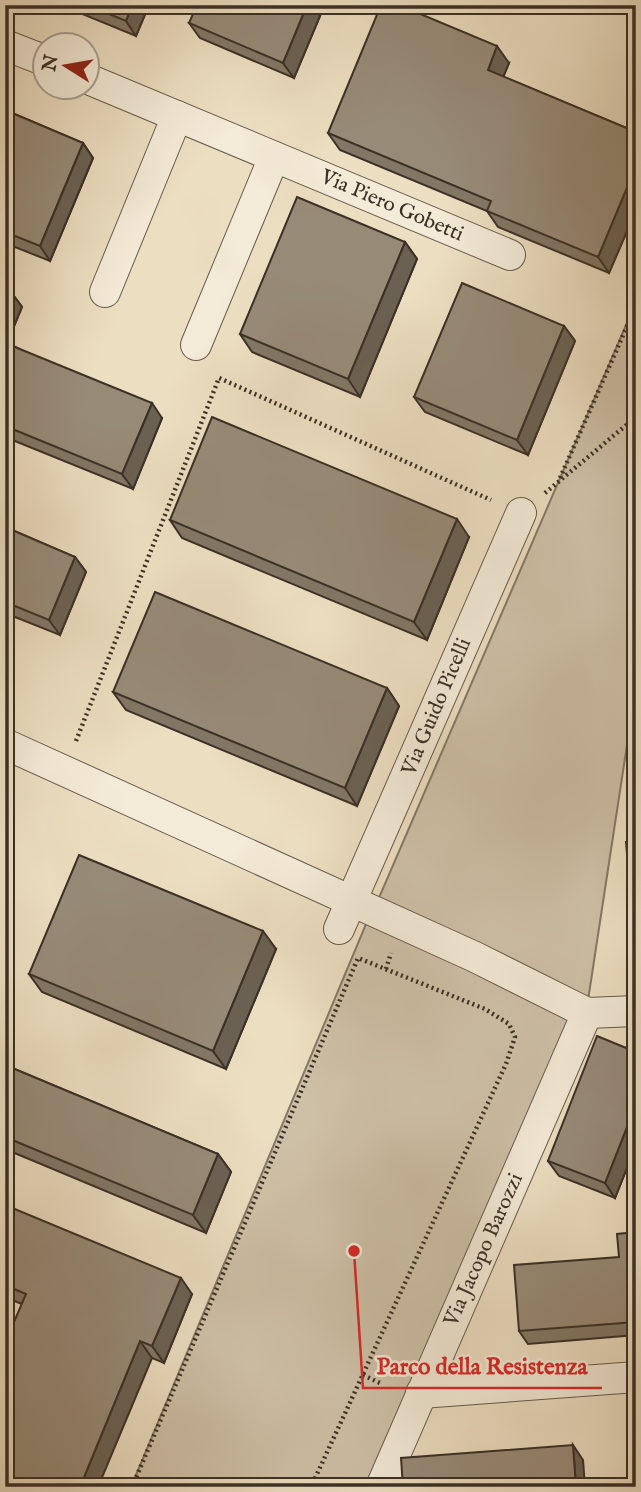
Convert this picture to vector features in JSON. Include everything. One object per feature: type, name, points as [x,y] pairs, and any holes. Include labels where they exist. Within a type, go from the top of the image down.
[{"type":"street","points":[[5,45],[32,56]]},
{"type":"street","name":"Via Piero Gobetti","points":[[102,85],[510,255]]},
{"type":"street","points":[[105,292],[177,116]]},
{"type":"street","points":[[196,345],[274,156]]},
{"type":"street","name":"Via Guido Picelli","points":[[340,929],[521,513]]},
{"type":"street","points":[[5,744],[475,957],[587,1013],[636,1011]]},
{"type":"street","name":"Via Jacopo Barozzi","points":[[380,1487],[587,1013]]},
{"type":"street","points":[[422,1392],[636,1377]]},
{"type":"path","points":[[558,482],[636,306]]},
{"type":"path","points":[[75,744],[219,379],[521,513],[636,417]]},
{"type":"path","points":[[386,969],[392,952]]},
{"type":"path","points":[[132,1487],[358,958],[485,1009],[509,1024],[515,1037],[506,1064],[311,1487]]},
{"type":"path","points":[[363,1375],[380,1383]]},
{"type":"shaded area","points":[[636,302],[636,686],[587,1007],[375,907]]},
{"type":"shaded area","points":[[371,912],[582,1016],[377,1487],[131,1487]]},
{"type":"building","points":[[87,5],[132,5],[126,21]]},
{"type":"building","points":[[197,5],[307,5],[283,63],[189,23]]},
{"type":"building","points":[[381,5],[399,5],[497,46],[488,70],[636,132],[636,166],[598,257],[487,211],[491,201],[328,133]]},
{"type":"building","points":[[5,110],[83,143],[40,246],[5,232]]},
{"type":"building","points":[[297,197],[405,242],[348,379],[240,334]]},
{"type":"building","points":[[462,283],[564,326],[517,440],[414,397]]},
{"type":"building","points":[[5,290],[11,292],[5,307]]},
{"type":"building","points":[[5,343],[152,403],[122,474],[5,426]]},
{"type":"building","points":[[212,417],[457,519],[414,622],[170,520]]},
{"type":"building","points":[[5,527],[75,557],[49,620],[5,602]]},
{"type":"building","points":[[155,592],[387,688],[345,788],[113,692]]},
{"type":"building","points":[[636,841],[636,903],[631,903],[626,842]]},
{"type":"building","points":[[79,855],[263,931],[213,1051],[29,974]]},
{"type":"building","points":[[597,1036],[636,1052],[636,1104],[605,1183],[548,1161]]},
{"type":"building","points":[[5,1065],[218,1154],[193,1215],[5,1137]]},
{"type":"building","points":[[5,1205],[181,1278],[152,1346],[140,1341],[80,1487],[5,1487],[5,1343],[26,1294],[5,1285]]},
{"type":"building","points":[[636,1232],[636,1322],[519,1331],[514,1265],[619,1257],[617,1234]]},
{"type":"building","points":[[573,1445],[576,1487],[403,1487],[401,1458]]},
{"type":"place","name":"Parco della Resistenza","points":[[354,1251]]}]
